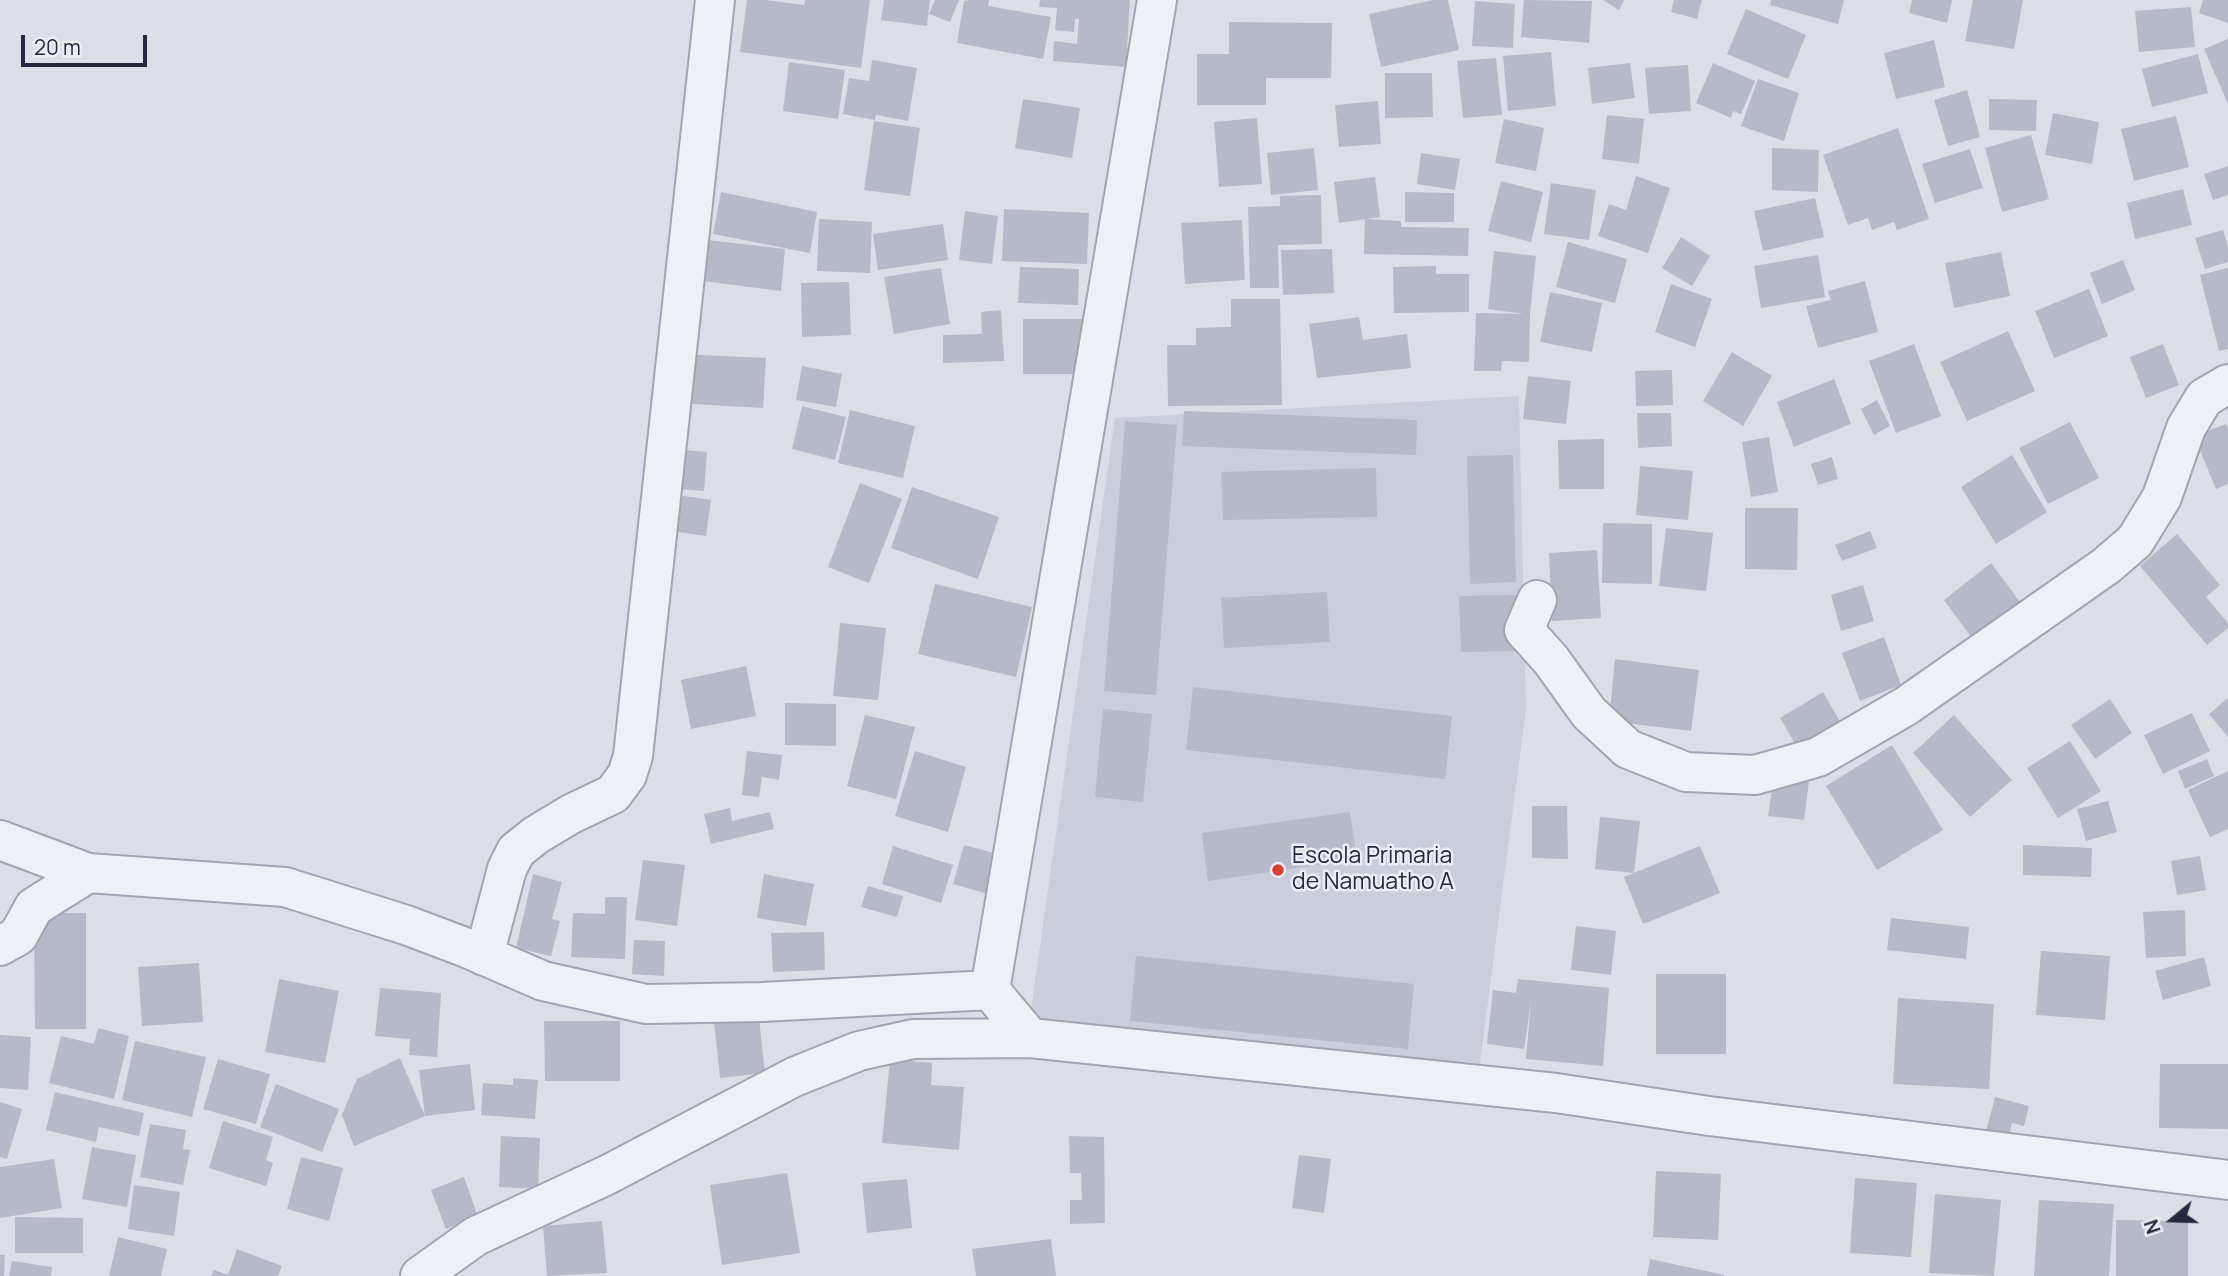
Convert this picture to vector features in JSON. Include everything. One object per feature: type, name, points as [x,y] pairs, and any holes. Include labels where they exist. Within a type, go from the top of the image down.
[{"type":"street","points":[[484,956],[507,869],[516,851],[536,835],[571,814],[613,794],[627,775],[633,756],[715,0]]},
{"type":"street","points":[[1030,1038],[990,990],[1157,0]]},
{"type":"street","points":[[1537,600],[1524,630],[1551,660],[1589,713],[1628,749],[1686,772],[1755,775],[1818,757],[1906,706],[2106,566],[2135,541],[2162,497],[2186,428],[2204,398],[2228,384]]},
{"type":"street","points":[[0,840],[88,873],[285,887],[406,925],[543,981],[646,1003],[762,1002],[990,990]]},
{"type":"street","points":[[0,946],[18,936],[34,907],[88,873]]},
{"type":"street","points":[[420,1276],[476,1236],[607,1175],[793,1077],[859,1051],[913,1039],[1030,1038],[1556,1093],[1709,1116],[2228,1180]]},
{"type":"shaded area","name":"Escola Primaria de Namuatho A","points":[[1519,396],[1526,709],[1480,1063],[1028,1030],[1115,418]]},
{"type":"building","points":[[747,0],[804,5],[805,0],[870,0],[861,68],[740,52]]},
{"type":"building","points":[[884,0],[930,0],[927,26],[881,20]]},
{"type":"building","points":[[935,0],[959,0],[950,22],[929,14]]},
{"type":"building","points":[[989,0],[988,6],[1051,17],[1043,59],[957,43],[964,1]]},
{"type":"building","points":[[1040,0],[1130,0],[1126,67],[1053,61],[1054,41],[1077,44],[1079,19],[1075,19],[1074,32],[1055,30],[1057,8],[1039,7]]},
{"type":"building","points":[[1433,0],[1448,0],[1459,50],[1381,67],[1369,14]]},
{"type":"building","points":[[1524,0],[1592,1],[1589,43],[1521,37]]},
{"type":"building","points":[[1603,0],[1624,0],[1619,10]]},
{"type":"building","points":[[1674,0],[1702,0],[1697,19],[1671,12]]},
{"type":"building","points":[[1771,0],[1844,0],[1838,24],[1770,5]]},
{"type":"building","points":[[1912,0],[1952,0],[1947,23],[1909,13]]},
{"type":"building","points":[[1973,0],[2023,0],[2014,49],[1965,41]]},
{"type":"building","points":[[2203,0],[2228,0],[2228,23],[2199,13]]},
{"type":"building","points":[[1475,1],[1515,4],[1513,48],[1472,46]]},
{"type":"building","points":[[2191,7],[2195,47],[2139,52],[2135,11]]},
{"type":"building","points":[[1746,9],[1806,35],[1788,79],[1727,54]]},
{"type":"building","points":[[1229,22],[1332,23],[1331,78],[1266,78],[1266,105],[1197,105],[1197,54],[1229,54]]},
{"type":"building","points":[[2228,39],[2228,104],[2204,49]]},
{"type":"building","points":[[1934,40],[1945,87],[1896,99],[1884,53]]},
{"type":"building","points":[[1551,52],[1556,106],[1508,111],[1503,56]]},
{"type":"building","points":[[2198,54],[2208,93],[2152,107],[2142,69]]},
{"type":"building","points":[[1496,58],[1502,115],[1463,118],[1457,61]]},
{"type":"building","points":[[872,60],[917,68],[908,121],[876,115],[875,120],[843,114],[849,78],[869,81]]},
{"type":"building","points":[[789,62],[845,70],[838,119],[783,111]]},
{"type":"building","points":[[1630,63],[1635,98],[1592,104],[1588,68]]},
{"type":"building","points":[[1713,63],[1755,81],[1741,114],[1733,111],[1731,118],[1696,103]]},
{"type":"building","points":[[1688,65],[1691,111],[1649,114],[1645,68]]},
{"type":"building","points":[[1385,73],[1432,73],[1433,117],[1385,118]]},
{"type":"building","points":[[1758,79],[1799,93],[1784,141],[1741,126]]},
{"type":"building","points":[[1967,90],[1980,137],[1948,146],[1934,100]]},
{"type":"building","points":[[1023,99],[1080,108],[1072,158],[1015,148]]},
{"type":"building","points":[[1989,99],[2037,100],[2036,131],[1989,130]]},
{"type":"building","points":[[1378,101],[1381,144],[1339,147],[1335,105]]},
{"type":"building","points":[[2053,113],[2099,122],[2092,164],[2045,155]]},
{"type":"building","points":[[1607,115],[1644,119],[1639,164],[1602,159]]},
{"type":"building","points":[[2176,116],[2189,167],[2134,181],[2121,129]]},
{"type":"building","points":[[1257,118],[1262,184],[1219,187],[1214,122]]},
{"type":"building","points":[[1504,119],[1544,128],[1536,171],[1495,163]]},
{"type":"building","points":[[874,121],[920,128],[910,196],[864,190]]},
{"type":"building","points":[[1898,128],[1929,219],[1897,230],[1894,222],[1872,230],[1868,218],[1848,225],[1823,155]]},
{"type":"building","points":[[2031,135],[2049,199],[2002,212],[1985,148]]},
{"type":"building","points":[[1314,148],[1318,190],[1271,195],[1267,153]]},
{"type":"building","points":[[1772,148],[1819,150],[1818,192],[1772,190]]},
{"type":"building","points":[[1970,149],[1983,188],[1935,203],[1922,164]]},
{"type":"building","points":[[1421,153],[1460,159],[1455,190],[1417,184]]},
{"type":"building","points":[[2228,166],[2228,195],[2213,200],[2204,174]]},
{"type":"building","points":[[1636,176],[1670,188],[1648,253],[1598,236],[1609,204],[1626,210]]},
{"type":"building","points":[[1375,177],[1380,217],[1339,223],[1334,182]]},
{"type":"building","points":[[1501,181],[1543,192],[1531,242],[1488,231]]},
{"type":"building","points":[[1551,183],[1596,190],[1589,240],[1544,234]]},
{"type":"building","points":[[2183,189],[2192,225],[2135,239],[2127,203]]},
{"type":"building","points":[[721,192],[817,212],[810,253],[713,234]]},
{"type":"building","points":[[1405,192],[1454,193],[1454,222],[1405,222]]},
{"type":"building","points":[[1321,195],[1322,244],[1278,245],[1279,288],[1250,288],[1248,207],[1280,206],[1280,196]]},
{"type":"building","points":[[1815,198],[1824,237],[1763,251],[1754,211]]},
{"type":"building","points":[[1004,209],[1089,213],[1087,264],[1002,261]]},
{"type":"building","points":[[965,211],[998,216],[992,264],[959,260]]},
{"type":"building","points":[[819,219],[872,222],[870,273],[817,271]]},
{"type":"building","points":[[1365,219],[1401,221],[1401,227],[1469,228],[1468,256],[1364,254]]},
{"type":"building","points":[[1242,220],[1245,280],[1185,284],[1181,223]]},
{"type":"building","points":[[943,224],[948,260],[878,270],[873,234]]},
{"type":"building","points":[[2223,230],[2228,247],[2228,262],[2205,269],[2195,238]]},
{"type":"building","points":[[1681,237],[1710,256],[1692,286],[1662,268]]},
{"type":"building","points":[[708,240],[785,249],[781,291],[703,281]]},
{"type":"building","points":[[1568,242],[1627,259],[1615,303],[1556,287]]},
{"type":"building","points":[[1332,249],[1334,293],[1283,295],[1281,250]]},
{"type":"building","points":[[1494,251],[1536,256],[1530,314],[1529,362],[1502,361],[1501,371],[1474,371],[1476,313],[1524,314],[1488,309]]},
{"type":"building","points":[[2001,252],[2010,296],[1954,308],[1945,263]]},
{"type":"building","points":[[1818,255],[1825,297],[1761,308],[1754,266]]},
{"type":"building","points":[[2123,260],[2135,290],[2102,304],[2090,273]]},
{"type":"building","points":[[1436,266],[1436,274],[1469,274],[1469,312],[1394,313],[1393,267]]},
{"type":"building","points":[[1020,267],[1079,269],[1078,305],[1018,303]]},
{"type":"building","points":[[941,268],[950,324],[894,334],[884,277]]},
{"type":"building","points":[[2228,268],[2228,349],[2219,351],[2200,275]]},
{"type":"building","points":[[1865,281],[1878,332],[1818,348],[1806,306],[1831,300],[1828,291]]},
{"type":"building","points":[[849,282],[851,335],[802,337],[801,283]]},
{"type":"building","points":[[1671,284],[1712,299],[1695,347],[1655,332]]},
{"type":"building","points":[[2089,289],[2108,336],[2054,358],[2035,311]]},
{"type":"building","points":[[1550,292],[1602,303],[1592,352],[1540,342]]},
{"type":"building","points":[[1231,299],[1280,299],[1282,405],[1168,406],[1167,345],[1196,345],[1196,328],[1231,327]]},
{"type":"building","points":[[1001,310],[1004,361],[943,363],[943,335],[982,334],[981,312]]},
{"type":"building","points":[[1359,317],[1363,340],[1407,334],[1411,368],[1317,378],[1309,324]]},
{"type":"building","points":[[1023,319],[1089,319],[1088,374],[1023,374]]},
{"type":"building","points":[[2008,331],[2035,391],[1967,421],[1940,362]]},
{"type":"building","points":[[1914,344],[1941,416],[1896,433],[1869,361]]},
{"type":"building","points":[[2163,344],[2179,385],[2146,398],[2130,357]]},
{"type":"building","points":[[1732,352],[1772,376],[1743,426],[1703,401]]},
{"type":"building","points":[[677,354],[766,358],[763,408],[675,403]]},
{"type":"building","points":[[802,366],[842,374],[836,407],[796,400]]},
{"type":"building","points":[[1672,370],[1673,405],[1636,406],[1635,371]]},
{"type":"building","points":[[1528,376],[1571,381],[1566,424],[1523,419]]},
{"type":"building","points":[[1834,379],[1851,424],[1794,447],[1777,402]]},
{"type":"building","points":[[1877,400],[1890,426],[1874,435],[1861,409]]},
{"type":"building","points":[[802,406],[846,417],[835,460],[792,449]]},
{"type":"building","points":[[850,410],[915,426],[903,478],[838,463]]},
{"type":"building","points":[[1184,411],[1417,420],[1416,455],[1182,446]]},
{"type":"building","points":[[1637,413],[1671,413],[1672,446],[1638,448]]},
{"type":"building","points":[[1125,421],[1177,425],[1156,695],[1104,691]]},
{"type":"building","points":[[2070,422],[2099,478],[2048,504],[2019,448]]},
{"type":"building","points":[[2226,424],[2228,484],[2216,489],[2194,436]]},
{"type":"building","points":[[1769,437],[1778,492],[1751,497],[1742,442]]},
{"type":"building","points":[[1604,439],[1604,489],[1559,489],[1558,440]]},
{"type":"building","points":[[671,449],[707,452],[704,491],[667,488]]},
{"type":"building","points":[[1513,455],[1516,582],[1470,584],[1467,456]]},
{"type":"building","points":[[2012,455],[2047,512],[1996,544],[1961,487]]},
{"type":"building","points":[[1832,457],[1838,479],[1818,485],[1811,464]]},
{"type":"building","points":[[1640,466],[1693,471],[1688,520],[1636,515]]},
{"type":"building","points":[[1376,468],[1377,517],[1223,520],[1221,472]]},
{"type":"building","points":[[860,483],[902,499],[869,583],[828,567]]},
{"type":"building","points":[[912,487],[999,517],[978,579],[891,548]]},
{"type":"building","points":[[670,494],[711,500],[706,536],[665,530]]},
{"type":"building","points":[[1745,508],[1798,508],[1797,570],[1745,569]]},
{"type":"building","points":[[1603,523],[1652,524],[1652,584],[1602,583]]},
{"type":"building","points":[[1666,528],[1713,533],[1706,591],[1659,586]]},
{"type":"building","points":[[1870,531],[1877,548],[1842,561],[1835,545]]},
{"type":"building","points":[[2177,534],[2220,585],[2206,597],[2228,623],[2228,628],[2207,645],[2140,566]]},
{"type":"building","points":[[1597,550],[1601,618],[1552,621],[1549,553]]},
{"type":"building","points":[[1991,563],[2020,602],[1972,638],[1944,600]]},
{"type":"building","points":[[935,584],[1032,607],[1016,677],[918,654]]},
{"type":"building","points":[[1863,585],[1874,621],[1841,631],[1831,595]]},
{"type":"building","points":[[1327,592],[1330,642],[1224,648],[1221,598]]},
{"type":"building","points":[[1517,595],[1518,651],[1461,652],[1459,596]]},
{"type":"building","points":[[840,623],[886,628],[878,700],[833,696]]},
{"type":"building","points":[[1884,637],[1901,685],[1860,701],[1842,653]]},
{"type":"building","points":[[1615,659],[1699,670],[1691,731],[1609,721]]},
{"type":"building","points":[[746,666],[756,716],[691,729],[681,680]]},
{"type":"building","points":[[1193,687],[1452,716],[1445,779],[1186,750]]},
{"type":"building","points":[[1823,692],[1846,732],[1803,757],[1780,718]]},
{"type":"building","points":[[2228,698],[2228,737],[2209,714]]},
{"type":"building","points":[[2110,699],[2132,733],[2095,759],[2071,725]]},
{"type":"building","points":[[785,703],[836,704],[836,746],[785,745]]},
{"type":"building","points":[[1103,709],[1152,714],[1143,802],[1095,797]]},
{"type":"building","points":[[2192,713],[2210,751],[2163,774],[2144,735]]},
{"type":"building","points":[[865,715],[915,727],[896,799],[847,786]]},
{"type":"building","points":[[1954,715],[2012,780],[1970,817],[1913,753]]},
{"type":"building","points":[[2070,741],[2101,791],[2058,818],[2027,768]]},
{"type":"building","points":[[1892,745],[1943,830],[1877,870],[1826,786]]},
{"type":"building","points":[[747,751],[782,755],[779,780],[762,777],[759,797],[742,795]]},
{"type":"building","points":[[915,751],[966,767],[948,832],[895,816]]},
{"type":"building","points":[[2207,759],[2214,776],[2185,789],[2178,771]]},
{"type":"building","points":[[2228,771],[2228,829],[2210,837],[2188,790]]},
{"type":"building","points":[[1774,776],[1809,781],[1804,820],[1768,816]]},
{"type":"building","points":[[2108,801],[2117,832],[2086,841],[2077,809]]},
{"type":"building","points":[[1532,806],[1567,806],[1568,859],[1532,858]]},
{"type":"building","points":[[730,808],[732,821],[770,812],[774,829],[711,844],[704,814]]},
{"type":"building","points":[[1350,812],[1357,859],[1208,881],[1202,833]]},
{"type":"building","points":[[1600,817],[1640,821],[1634,873],[1595,869]]},
{"type":"building","points":[[964,845],[1009,857],[999,897],[953,884]]},
{"type":"building","points":[[2023,845],[2092,848],[2091,877],[2023,875]]},
{"type":"building","points":[[893,846],[953,865],[941,903],[882,884]]},
{"type":"building","points":[[1700,846],[1720,893],[1643,924],[1624,877]]},
{"type":"building","points":[[2200,856],[2206,890],[2177,895],[2171,861]]},
{"type":"building","points":[[643,860],[685,865],[677,926],[635,920]]},
{"type":"building","points":[[533,874],[562,882],[552,919],[560,921],[551,956],[516,948]]},
{"type":"building","points":[[764,874],[814,884],[806,926],[757,918]]},
{"type":"building","points":[[868,886],[903,896],[897,917],[861,907]]},
{"type":"building","points":[[605,897],[627,897],[625,959],[571,957],[573,913],[605,914]]},
{"type":"building","points":[[2185,910],[2186,956],[2146,958],[2143,912]]},
{"type":"building","points":[[34,913],[86,913],[86,1029],[35,1029]]},
{"type":"building","points":[[1891,918],[1969,927],[1966,959],[1887,950]]},
{"type":"building","points":[[1576,926],[1616,931],[1611,975],[1571,970]]},
{"type":"building","points":[[824,932],[825,970],[773,972],[771,933]]},
{"type":"building","points":[[634,940],[665,941],[664,976],[632,974]]},
{"type":"building","points":[[2041,951],[2110,956],[2105,1020],[2036,1015]]},
{"type":"building","points":[[1136,956],[1414,984],[1408,1049],[1130,1021]]},
{"type":"building","points":[[2204,957],[2211,986],[2163,1000],[2155,971]]},
{"type":"building","points":[[199,963],[203,1022],[142,1026],[138,967]]},
{"type":"building","points":[[1656,974],[1726,974],[1726,1054],[1656,1054]]},
{"type":"building","points":[[279,979],[339,991],[325,1063],[265,1052]]},
{"type":"building","points":[[1518,979],[1609,988],[1603,1066],[1526,1059],[1531,1002],[1524,1049],[1487,1044],[1493,990],[1516,993]]},
{"type":"building","points":[[380,988],[441,993],[437,1057],[409,1055],[410,1039],[375,1036]]},
{"type":"building","points":[[1898,998],[1994,1004],[1989,1089],[1893,1084]]},
{"type":"building","points":[[759,1018],[765,1073],[720,1078],[714,1022]]},
{"type":"building","points":[[544,1021],[620,1021],[620,1081],[545,1081]]},
{"type":"building","points":[[98,1028],[129,1036],[114,1099],[49,1083],[61,1036],[94,1044]]},
{"type":"building","points":[[0,1035],[31,1037],[28,1090],[0,1088]]},
{"type":"building","points":[[135,1041],[206,1057],[192,1117],[122,1100]]},
{"type":"building","points":[[400,1058],[425,1116],[354,1146],[342,1115],[357,1079]]},
{"type":"building","points":[[218,1059],[270,1074],[256,1124],[203,1109]]},
{"type":"building","points":[[890,1059],[932,1063],[931,1085],[964,1087],[959,1150],[882,1143]]},
{"type":"building","points":[[470,1064],[475,1110],[425,1116],[419,1070]]},
{"type":"building","points":[[2160,1064],[2228,1064],[2228,1129],[2159,1128]]},
{"type":"building","points":[[513,1078],[538,1080],[535,1119],[481,1115],[483,1083],[513,1085]]},
{"type":"building","points":[[276,1084],[339,1109],[322,1152],[260,1127]]},
{"type":"building","points":[[55,1092],[144,1113],[139,1136],[99,1127],[96,1142],[46,1130]]},
{"type":"building","points":[[1995,1097],[2029,1106],[2024,1126],[2012,1123],[2009,1137],[1986,1131]]},
{"type":"building","points":[[0,1102],[22,1109],[7,1159],[0,1157]]},
{"type":"building","points":[[223,1121],[273,1137],[266,1160],[273,1163],[266,1186],[209,1168]]},
{"type":"building","points":[[150,1124],[186,1130],[183,1149],[190,1150],[183,1185],[140,1177]]},
{"type":"building","points":[[501,1136],[540,1138],[538,1189],[499,1187]]},
{"type":"building","points":[[1069,1136],[1104,1137],[1105,1223],[1070,1224],[1070,1200],[1082,1200],[1081,1173],[1070,1173]]},
{"type":"building","points":[[92,1147],[136,1155],[127,1207],[82,1199]]},
{"type":"building","points":[[1299,1155],[1331,1159],[1324,1213],[1292,1208]]},
{"type":"building","points":[[301,1157],[343,1168],[329,1221],[287,1209]]},
{"type":"building","points":[[54,1159],[62,1208],[0,1218],[0,1167]]},
{"type":"building","points":[[1656,1171],[1721,1174],[1718,1240],[1653,1237]]},
{"type":"building","points":[[787,1173],[800,1253],[722,1265],[710,1185]]},
{"type":"building","points":[[464,1177],[478,1217],[446,1229],[431,1190]]},
{"type":"building","points":[[1855,1178],[1917,1183],[1911,1257],[1850,1253]]},
{"type":"building","points":[[907,1179],[912,1228],[867,1233],[862,1183]]},
{"type":"building","points":[[134,1185],[180,1192],[174,1236],[128,1229]]},
{"type":"building","points":[[1935,1194],[2001,1200],[1994,1276],[1929,1273]]},
{"type":"building","points":[[2039,1200],[2114,1204],[2109,1276],[2034,1276]]},
{"type":"building","points":[[15,1217],[83,1218],[83,1253],[15,1253]]},
{"type":"building","points":[[2116,1220],[2188,1221],[2188,1276],[2116,1276]]},
{"type":"building","points":[[602,1221],[607,1273],[547,1276],[543,1226]]},
{"type":"building","points":[[118,1237],[167,1249],[161,1276],[109,1276]]},
{"type":"building","points":[[1051,1239],[1056,1276],[976,1276],[972,1249]]},
{"type":"building","points":[[237,1249],[282,1266],[278,1276],[211,1276],[214,1270],[228,1275]]},
{"type":"building","points":[[0,1255],[5,1255],[4,1276],[0,1276]]},
{"type":"building","points":[[1650,1259],[1724,1275],[1724,1276],[1647,1276]]},
{"type":"building","points":[[12,1261],[52,1267],[51,1276],[9,1276]]},
{"type":"place","name":"Escola Primaria de Namuatho A","points":[[1278,870]]}]
